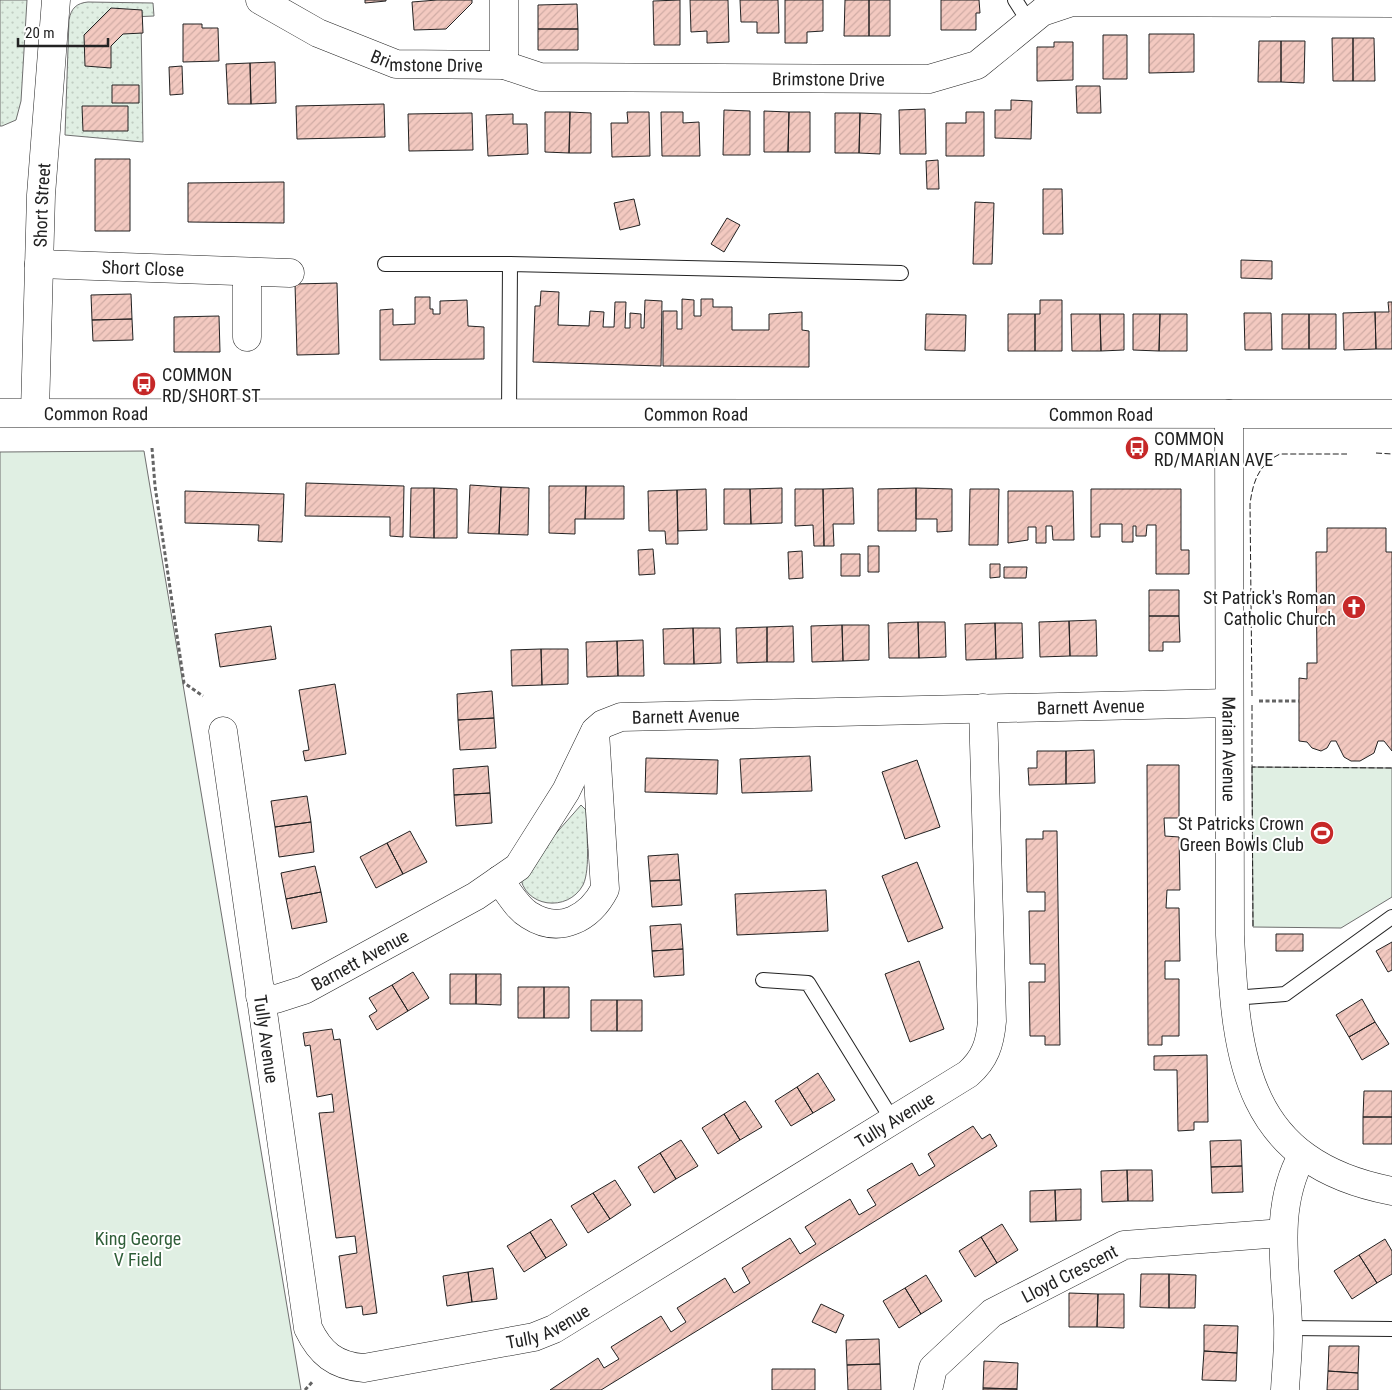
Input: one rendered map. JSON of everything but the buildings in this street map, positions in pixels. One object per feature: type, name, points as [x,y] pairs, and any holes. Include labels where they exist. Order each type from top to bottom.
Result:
[{"type":"street","name":"Short Street","points":[[35,411],[41,195],[56,0]]},
{"type":"street","name":"Brimstone Drive","points":[[260,0],[318,33],[396,64],[504,65],[540,77],[928,79],[977,66],[1022,11],[1042,12],[1072,2],[1392,3]]},
{"type":"street","points":[[504,0],[504,65]]},
{"type":"street","name":"Short Close","points":[[39,264],[290,272]]},
{"type":"street","points":[[247,272],[247,337]]},
{"type":"street","name":"Common Road","points":[[0,413],[35,411],[185,414],[1392,414]]},
{"type":"street","name":"Marian Avenue","points":[[1230,414],[1241,702],[1230,935],[1233,998],[1240,1049],[1257,1097],[1270,1121],[1302,1156],[1336,1174],[1392,1191]]},
{"type":"street","name":"Barnett Avenue","points":[[260,996],[276,999],[304,990],[476,896],[518,868],[566,791],[595,731],[603,724],[621,717],[1241,702]]},
{"type":"street","name":"Tully Avenue","points":[[223,731],[308,1328],[316,1345],[326,1356],[351,1367],[364,1368],[534,1337],[554,1329],[968,1074],[982,1060],[990,1041],[992,1021],[983,708]]},
{"type":"street","points":[[499,880],[528,915],[544,922],[560,923],[576,919],[590,911],[598,903],[605,889],[595,731]]},
{"type":"street","points":[[1285,1390],[1288,1328],[1282,1234],[1293,1173],[1302,1156]]},
{"type":"street","name":"Lloyd Crescent","points":[[928,1390],[933,1368],[992,1313],[1124,1245],[1282,1234]]},
{"type":"lane","points":[[385,264],[510,264],[901,273]]},
{"type":"lane","points":[[509,413],[510,264]]},
{"type":"lane","points":[[1233,998],[1286,994],[1392,917]]},
{"type":"lane","points":[[763,980],[808,984],[893,1121]]},
{"type":"lane","points":[[1288,1328],[1392,1329]]},
{"type":"path","points":[[152,448],[155,486],[184,683],[202,696]]},
{"type":"path","points":[[1241,702],[1299,701]]},
{"type":"green space","points":[[0,0],[27,0],[21,101],[16,120],[2,126],[0,126]]},
{"type":"green space","points":[[88,2],[153,3],[154,16],[130,17],[141,19],[143,142],[65,135],[69,20],[71,12],[75,7]]},
{"type":"green space","name":"King George V Field","points":[[144,451],[301,1390],[0,1390],[0,452]]},
{"type":"green space","name":"St Patricks Crown Green Bowls Club","points":[[1252,767],[1392,768],[1392,897],[1341,928],[1253,927]]},
{"type":"green space","points":[[581,805],[586,810],[588,849],[587,869],[583,885],[576,894],[567,900],[547,903],[537,900],[529,894],[523,885],[520,874]]},
{"type":"fence","points":[[1376,453],[1392,454]]},
{"type":"fence","points":[[1252,696],[1250,504],[1255,481],[1262,468],[1280,454],[1347,454]]},
{"type":"fence","points":[[1252,705],[1252,767],[1392,768]]},
{"type":"fence","points":[[1252,767],[1253,927]]},
{"type":"place","name":"COMMON RD/SHORT ST","points":[[144,384]]},
{"type":"place","name":"COMMON RD/MARIAN AVE","points":[[1137,448]]},
{"type":"place","name":"St Patrick's Roman Catholic Church","points":[[1354,607]]},
{"type":"place","name":"St Patricks Crown Green Bowls Club","points":[[1322,833]]}]
